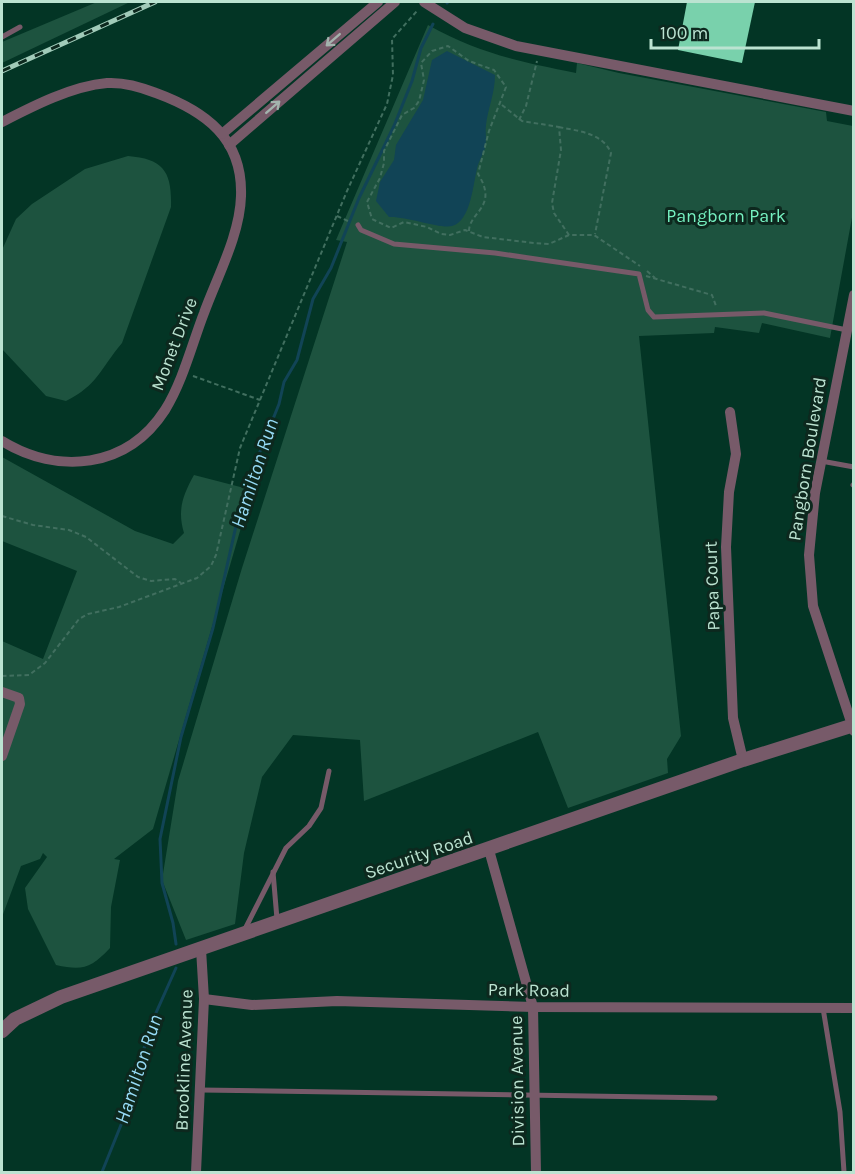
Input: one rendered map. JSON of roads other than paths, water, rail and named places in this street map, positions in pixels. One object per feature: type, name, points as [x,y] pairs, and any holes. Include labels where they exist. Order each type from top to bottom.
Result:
[{"type":"street","points":[[222,135],[378,2]]},
{"type":"street","points":[[229,145],[395,2]]},
{"type":"street","points":[[424,2],[465,28],[516,46],[854,111]]},
{"type":"street","name":"Monet Drive","points":[[2,122],[77,89],[110,83],[142,88],[199,111],[229,145],[239,176],[239,213],[182,372],[164,410],[152,426],[124,448],[104,457],[85,461],[47,460],[24,454],[2,441]]},
{"type":"street","name":"Pangborn Boulevard","points":[[853,727],[820,632],[810,579],[810,528],[854,296]]},
{"type":"street","name":"Papa Court","points":[[730,412],[736,454],[729,492],[726,547],[733,718],[743,760]]},
{"type":"street","points":[[2,692],[19,698],[20,704],[2,756]]},
{"type":"street","name":"Security Road","points":[[2,1030],[15,1019],[52,1001],[743,760],[853,727]]},
{"type":"street","name":"Division Avenue","points":[[489,850],[532,1007],[536,1173]]},
{"type":"street","name":"Brookline Avenue","points":[[196,1173],[204,999],[201,950]]},
{"type":"street","name":"Park Road","points":[[204,999],[252,1005],[337,1001],[532,1007],[854,1008]]},
{"type":"lane","points":[[2,37],[20,27]]},
{"type":"lane","points":[[358,225],[361,230],[394,244],[495,253],[639,274],[648,310],[654,317],[780,315],[847,330]]},
{"type":"lane","points":[[821,461],[854,467]]},
{"type":"lane","points":[[242,936],[286,848],[309,826],[321,808],[329,771]]},
{"type":"lane","points":[[273,870],[274,906],[278,923]]},
{"type":"lane","points":[[823,1008],[840,1112],[844,1173]]},
{"type":"lane","points":[[200,1090],[715,1098]]},
{"type":"water","points":[[447,51],[495,75],[486,125],[485,148],[467,210],[458,223],[452,226],[439,226],[389,217],[376,201],[380,182],[394,160],[396,145],[423,100],[432,60]]},
{"type":"waterway","name":"Hamilton Run","points":[[176,944],[162,883],[160,839],[181,737],[213,628],[236,526],[257,459],[279,404],[284,382],[297,360],[313,299],[331,268],[359,198],[394,126],[412,81],[421,48],[433,24]]},
{"type":"waterway","name":"Hamilton Run","points":[[102,1172],[125,1115],[151,1024],[176,968]]},
{"type":"railway","points":[[2,71],[155,2]]},
{"type":"park label","name":"Pangborn Park","points":[[726,216]]}]
